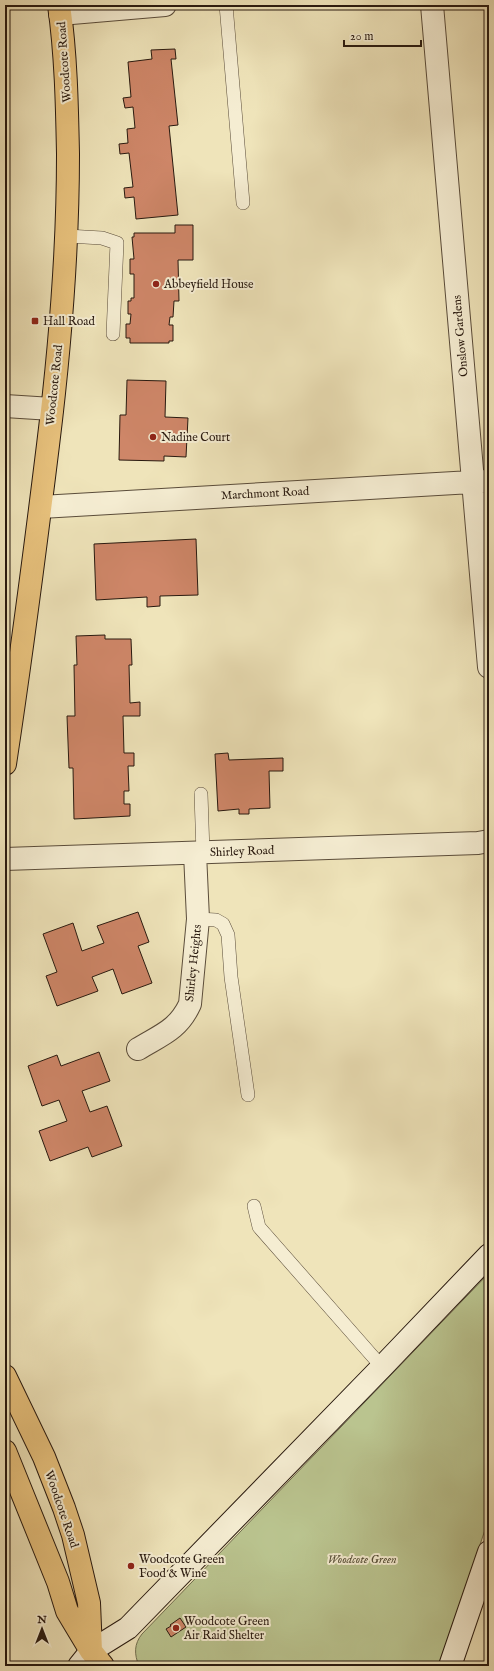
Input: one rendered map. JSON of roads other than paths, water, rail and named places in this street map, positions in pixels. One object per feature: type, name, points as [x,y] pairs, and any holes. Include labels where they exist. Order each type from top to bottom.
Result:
[{"type":"main road","name":"Woodcote Road","points":[[5,764],[32,583],[63,302],[67,236],[68,102],[64,44],[59,10]]},
{"type":"main road","name":"Woodcote Road","points":[[5,1376],[44,1457],[73,1535],[89,1603],[91,1661]]},
{"type":"main road","points":[[5,1451],[58,1582],[67,1611],[91,1661]]},
{"type":"street","points":[[59,10],[165,5]]},
{"type":"street","name":"Onslow Gardens","points":[[432,5],[480,482],[489,666]]},
{"type":"street","points":[[5,406],[52,409]]},
{"type":"street","name":"Marchmont Road","points":[[40,506],[480,482]]},
{"type":"street","name":"Shirley Road","points":[[5,859],[484,842]]},
{"type":"street","name":"Shirley Heights","points":[[138,1049],[176,1027],[185,1015],[190,1004],[198,919],[199,853]]},
{"type":"street","points":[[91,1661],[128,1628],[382,1368],[489,1255]]},
{"type":"street","points":[[450,1666],[489,1552]]},
{"type":"lane","points":[[226,5],[243,203]]},
{"type":"lane","points":[[67,236],[102,238],[116,243],[113,334]]},
{"type":"lane","points":[[199,853],[201,794]]},
{"type":"lane","points":[[198,919],[216,920],[223,924],[228,935],[232,977],[248,1095]]},
{"type":"lane","points":[[254,1206],[259,1227],[382,1368]]},
{"type":"place","name":"Abbeyfield House","points":[[156,284]]},
{"type":"place","name":"Hall Road","points":[[35,321]]},
{"type":"place","name":"Nadine Court","points":[[153,437]]},
{"type":"place","name":"Woodcote Green Food & Wine","points":[[131,1566]]},
{"type":"place","name":"Woodcote Green Air Raid Shelter","points":[[176,1628]]},
{"type":"park label","name":"Woodcote Green","points":[[362,1559]]}]
